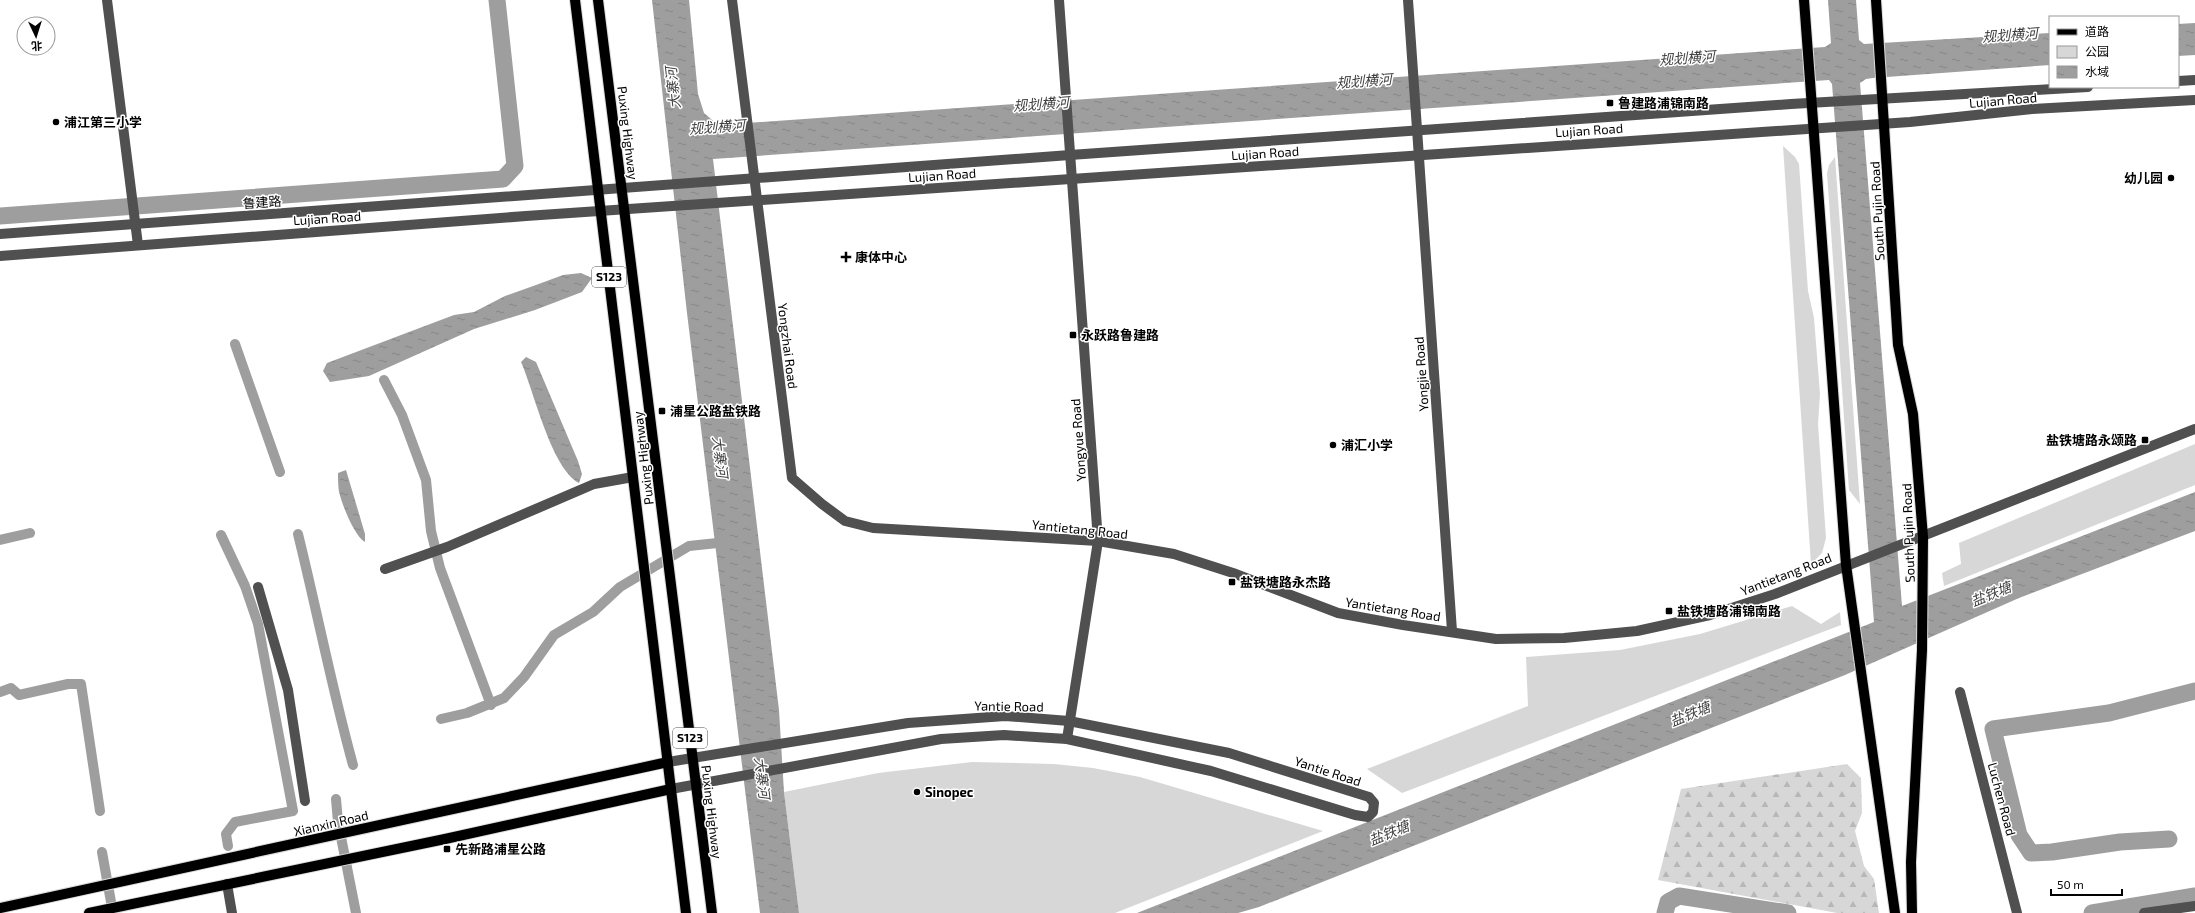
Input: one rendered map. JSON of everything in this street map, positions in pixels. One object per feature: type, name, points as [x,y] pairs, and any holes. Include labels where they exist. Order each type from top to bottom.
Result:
[{"type":"main road","name":"Puxing Highway","points":[[575,0],[686,913]]},
{"type":"main road","name":"Puxing Highway","points":[[598,0],[712,913]]},
{"type":"main road","points":[[1804,0],[1814,158],[1846,565],[1895,913]]},
{"type":"main road","name":"South Pujin Road","points":[[1876,0],[1898,345],[1913,414],[1923,537],[1924,596],[1911,862],[1912,913]]},
{"type":"main road","name":"Xianxin Road","points":[[0,908],[122,883],[668,762]]},
{"type":"main road","points":[[92,912],[671,789]]},
{"type":"street","points":[[107,0],[138,245]]},
{"type":"street","name":"Yongzhai Road","points":[[732,0],[745,116],[792,478],[822,504]]},
{"type":"street","name":"Yongyue Road","points":[[1059,0],[1071,179],[1085,337],[1098,542],[1067,739]]},
{"type":"street","name":"Yongjie Road","points":[[1408,0],[1452,632]]},
{"type":"street","points":[[2179,81],[2195,80]]},
{"type":"street","name":"Lujian Road","points":[[136,224],[753,177],[1792,104],[1883,100],[2072,88]]},
{"type":"street","name":"Lujian Road","points":[[0,256],[601,211],[1910,122],[2032,110],[2195,100]]},
{"type":"street","points":[[0,234],[136,224]]},
{"type":"street","points":[[1923,537],[2195,429]]},
{"type":"street","points":[[386,569],[447,547],[594,484],[633,477]]},
{"type":"street","name":"Yantietang Road","points":[[822,504],[845,520],[873,528],[1098,542],[1174,554],[1233,572],[1338,613],[1496,638],[1564,638],[1637,631],[1710,615],[1776,594],[1846,565],[1923,537]]},
{"type":"street","points":[[258,587],[288,690],[305,801]]},
{"type":"street","name":"Luchen Road","points":[[1960,692],[2018,913]]},
{"type":"street","name":"Yantie Road","points":[[668,762],[788,741],[939,719],[1005,716],[1069,721],[1229,752],[1369,798],[1374,803],[1374,812],[1368,817],[1355,815],[1211,771],[1067,739],[1004,735],[941,739],[671,789]]},
{"type":"street","points":[[227,884],[232,913]]},
{"type":"street","points":[[2144,913],[2195,906]]},
{"type":"green space","points":[[1783,146],[1795,157],[1799,164],[1808,291],[1814,318],[1820,394],[1818,424],[1826,538],[1822,553],[1811,564]]},
{"type":"green space","points":[[1835,157],[1860,504],[1849,490],[1827,173],[1829,165]]},
{"type":"green space","points":[[2195,444],[2195,485],[1944,586],[1942,573],[1961,564],[1959,543]]},
{"type":"green space","points":[[1792,606],[1821,624],[1840,612],[1841,625],[1402,793],[1367,769],[1528,706],[1526,657],[1620,650],[1700,634]]},
{"type":"green space","points":[[972,762],[1054,764],[1093,768],[1140,777],[1323,831],[1115,913],[799,913],[784,792],[878,773]]},
{"type":"green space","points":[[1847,764],[1861,778],[1862,813],[1855,831],[1864,866],[1874,879],[1879,913],[1837,913],[1658,880],[1681,789]]},
{"type":"water","points":[[652,0],[689,0],[698,94],[704,113],[718,125],[1825,47],[1831,43],[1828,0],[1856,0],[1859,40],[1864,44],[2049,33],[2049,65],[1873,78],[1866,79],[1860,83],[1902,606],[2195,492],[2195,531],[2019,598],[1845,675],[1259,907],[1238,913],[1137,913],[1874,622],[1832,84],[1829,80],[713,159],[779,710],[784,792],[799,913],[760,913],[687,313]]},
{"type":"water","points":[[2195,23],[2195,55],[2179,56],[2179,24]]},
{"type":"water","points":[[581,273],[592,278],[582,292],[535,310],[474,329],[369,376],[330,382],[323,371],[327,363],[454,315],[474,312],[505,296],[563,275]]},
{"type":"water","points":[[526,357],[536,362],[578,461],[582,474],[579,483],[569,475],[560,462],[544,428],[521,362]]},
{"type":"water","points":[[346,470],[365,534],[365,542],[361,539],[353,527],[339,492],[338,473]]},
{"type":"waterway","points":[[0,216],[503,179],[515,166],[497,0]]},
{"type":"waterway","points":[[235,344],[280,472]]},
{"type":"waterway","points":[[384,380],[402,415],[426,480],[431,531],[440,568],[491,705]]},
{"type":"waterway","points":[[0,540],[30,533]]},
{"type":"waterway","points":[[298,534],[338,708],[353,765]]},
{"type":"waterway","points":[[221,535],[245,586],[258,624],[293,811],[235,822],[226,834],[228,846]]},
{"type":"waterway","points":[[441,719],[467,713],[504,698],[524,677],[554,635],[593,612],[620,587],[689,546],[727,542]]},
{"type":"waterway","points":[[0,692],[11,688],[19,695],[68,684],[81,684],[100,811]]},
{"type":"waterway","points":[[2169,839],[2120,842],[2052,852],[2031,853],[2019,835],[1993,729],[2109,713],[2195,691]]},
{"type":"waterway","points":[[336,799],[338,822],[356,913]]},
{"type":"waterway","points":[[102,852],[113,913]]},
{"type":"waterway","points":[[1665,913],[1668,902],[1679,896],[1788,913]]},
{"type":"waterway","points":[[2092,913],[2195,896]]},
{"type":"place","name":"鲁建路浦锦南路","points":[[1610,103]]},
{"type":"place","name":"浦江第三小学","points":[[56,122]]},
{"type":"place","name":"幼儿园","points":[[2171,178]]},
{"type":"place","name":"康体中心","points":[[846,257]]},
{"type":"place","name":"永跃路鲁建路","points":[[1073,335]]},
{"type":"place","name":"浦星公路盐铁路","points":[[662,411]]},
{"type":"place","name":"盐铁塘路永颂路","points":[[2145,440]]},
{"type":"place","name":"浦汇小学","points":[[1333,445]]},
{"type":"place","name":"盐铁塘路永杰路","points":[[1232,582]]},
{"type":"place","name":"盐铁塘路浦锦南路","points":[[1669,611]]},
{"type":"place","name":"Sinopec","points":[[917,792]]},
{"type":"place","name":"先新路浦星公路","points":[[447,849]]},
{"type":"water label","name":"规划横河","points":[[2010,35]]},
{"type":"water label","name":"规划横河","points":[[1687,58]]},
{"type":"water label","name":"规划横河","points":[[1364,81]]},
{"type":"water label","name":"大寨河","points":[[673,88]]},
{"type":"water label","name":"规划横河","points":[[1041,104]]},
{"type":"water label","name":"规划横河","points":[[717,127]]},
{"type":"water label","name":"大寨河","points":[[720,457]]},
{"type":"water label","name":"盐铁塘","points":[[1991,594]]},
{"type":"water label","name":"盐铁塘","points":[[1690,714]]},
{"type":"water label","name":"大寨河","points":[[762,778]]},
{"type":"water label","name":"盐铁塘","points":[[1389,833]]}]
